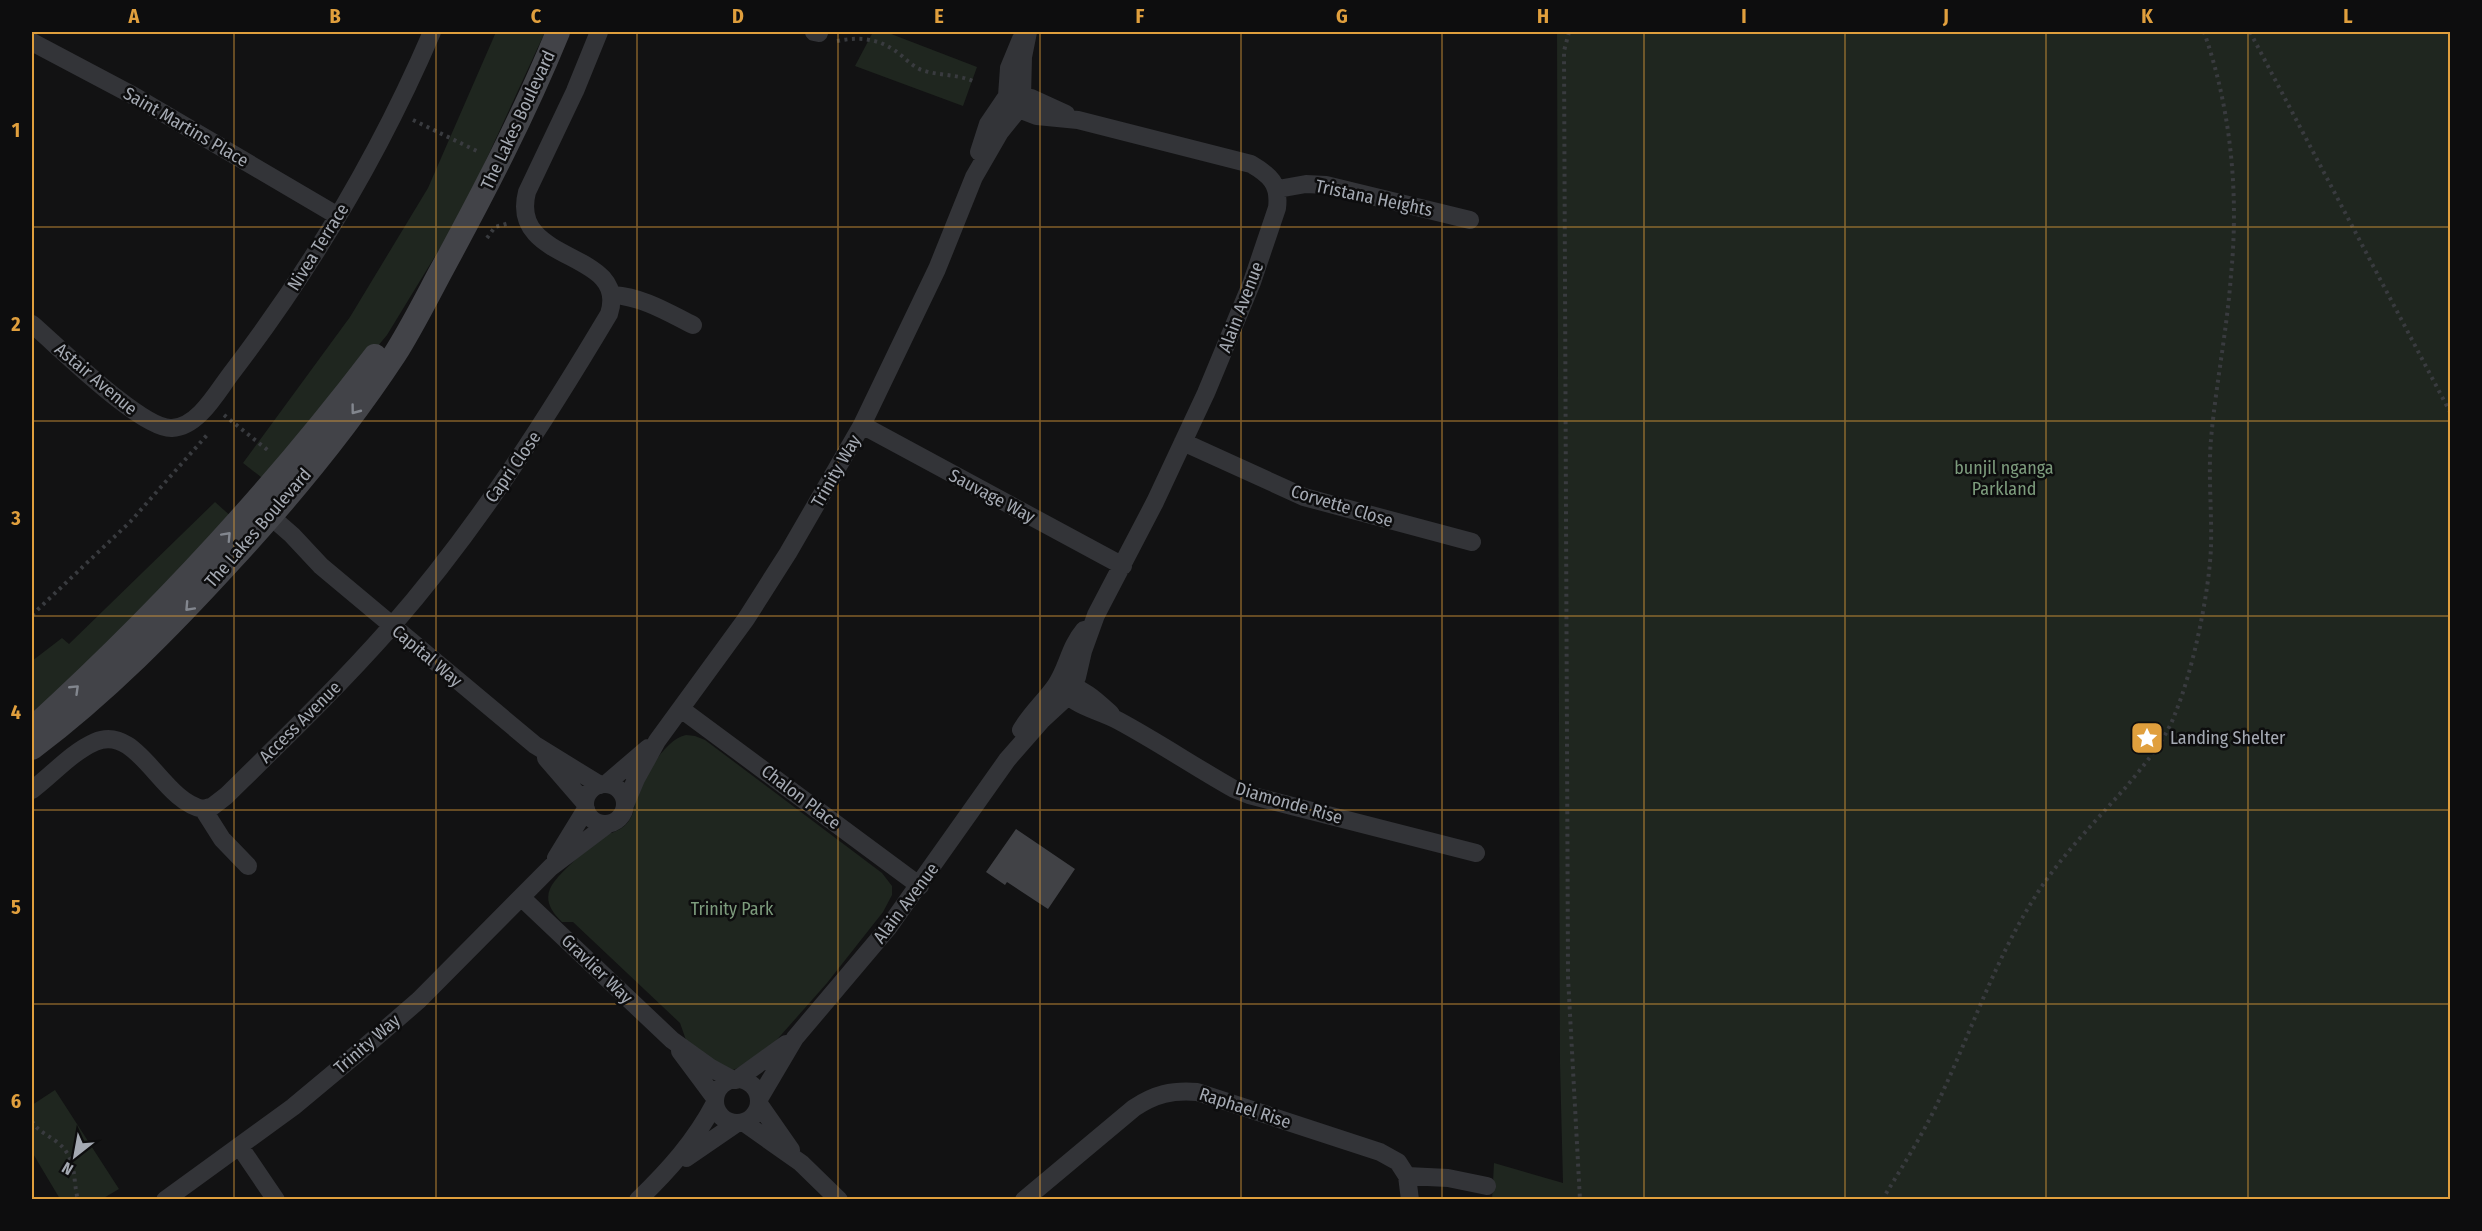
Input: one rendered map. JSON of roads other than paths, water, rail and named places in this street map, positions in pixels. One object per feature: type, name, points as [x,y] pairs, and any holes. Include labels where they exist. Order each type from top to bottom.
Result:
[{"type":"street","name":"Nivea Terrace","points":[[165,428],[186,424],[204,408],[281,304],[338,216],[383,136],[432,32]]},
{"type":"street","name":"The Lakes Boulevard","points":[[32,729],[258,516],[329,445],[394,356],[487,188],[518,126],[558,32]]},
{"type":"street","points":[[599,32],[571,101],[527,192],[524,206],[525,217],[538,237],[591,267],[609,285],[613,295],[628,296],[647,302],[693,325]]},
{"type":"street","name":"Trinity Way","points":[[625,805],[657,741],[746,619],[782,563],[862,425],[937,269],[974,177],[988,124],[1016,100],[1009,68],[1014,52],[1026,32]]},
{"type":"street","name":"Saint Martins Place","points":[[32,42],[105,80],[338,216]]},
{"type":"street","points":[[1016,100],[1041,102],[1078,120],[1251,164],[1273,178],[1278,189]]},
{"type":"street","name":"Tristana Heights","points":[[1278,189],[1306,184],[1326,184],[1470,220]]},
{"type":"street","name":"Alain Avenue","points":[[759,1101],[795,1038],[888,928],[920,886],[1007,760],[1066,689],[1096,615],[1123,566],[1206,393],[1274,222],[1279,198],[1278,189]]},
{"type":"street","name":"The Lakes Boulevard","points":[[32,748],[133,663],[183,613],[258,516],[288,466],[441,271]]},
{"type":"street","name":"Capri Close","points":[[392,627],[482,512],[545,422],[609,314],[613,295]]},
{"type":"street","name":"Astair Avenue","points":[[32,324],[129,408],[155,425],[165,428]]},
{"type":"street","name":"Sauvage Way","points":[[862,425],[1123,566]]},
{"type":"street","name":"Corvette Close","points":[[1183,442],[1304,497],[1472,542]]},
{"type":"street","name":"Capital Way","points":[[258,516],[535,745],[603,784]]},
{"type":"street","name":"Access Avenue","points":[[203,809],[213,806],[226,796],[392,627]]},
{"type":"street","name":"Diamonde Rise","points":[[1066,689],[1093,698],[1117,720],[1224,784],[1250,795],[1476,853]]},
{"type":"street","name":"Chalon Place","points":[[681,709],[920,886]]},
{"type":"street","points":[[32,790],[84,748],[102,740],[114,738],[123,741],[134,749],[186,804],[203,809],[222,839],[248,866]]},
{"type":"street","name":"Trinity Way","points":[[603,784],[657,741]]},
{"type":"street","name":"Capital Way","points":[[535,745],[585,806]]},
{"type":"street","points":[[603,784],[613,786],[622,794],[625,805],[620,818],[608,824],[592,819],[585,806],[589,792],[603,784]]},
{"type":"street","name":"Trinity Way","points":[[551,867],[585,806]]},
{"type":"street","name":"Trinity Way","points":[[165,1200],[293,1107],[393,1022],[522,898],[551,867],[608,824]]},
{"type":"street","name":"Gravlier Way","points":[[522,898],[672,1040],[711,1068],[735,1080]]},
{"type":"street","name":"Alain Avenue","points":[[735,1080],[795,1038]]},
{"type":"street","name":"Gravlier Way","points":[[672,1040],[716,1101]]},
{"type":"street","points":[[638,1200],[672,1168],[700,1132],[721,1086],[735,1080],[749,1083],[757,1093],[759,1101],[801,1163]]},
{"type":"street","name":"Raphael Rise","points":[[1024,1200],[1134,1108],[1156,1095],[1180,1090],[1197,1092],[1380,1152],[1398,1162],[1407,1176]]},
{"type":"street","points":[[716,1101],[720,1115],[740,1123],[801,1163],[839,1200]]},
{"type":"street","points":[[672,1168],[753,1116],[759,1101]]},
{"type":"street","points":[[240,1147],[276,1200]]},
{"type":"street","points":[[1410,1200],[1407,1176],[1448,1178],[1487,1186]]},
{"type":"place","name":"Landing Shelter","points":[[2147,738]]},
{"type":"park label","name":"bunjil nganga Parkland","points":[[2004,478]]},
{"type":"park label","name":"Trinity Park","points":[[732,909]]}]
